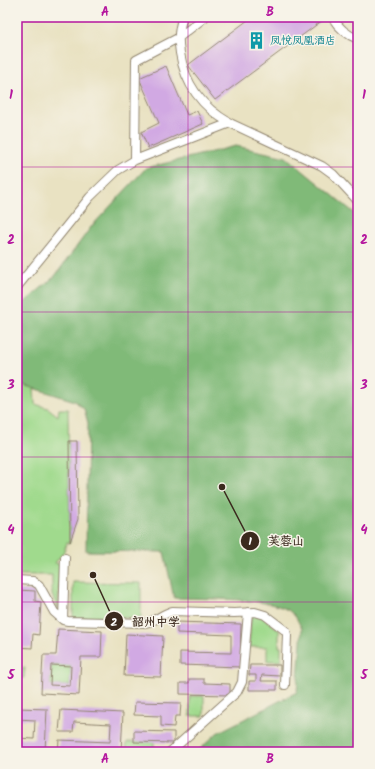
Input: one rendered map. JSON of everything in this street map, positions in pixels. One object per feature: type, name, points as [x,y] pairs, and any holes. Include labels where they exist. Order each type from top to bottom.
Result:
[{"type":"street","points":[[183,17],[180,24],[178,38],[181,62],[186,78],[206,106],[230,123],[322,166],[333,174],[358,201]]},
{"type":"street","points":[[135,160],[136,60],[178,38],[206,17]]},
{"type":"street","points":[[332,17],[342,29],[352,37],[358,39]]},
{"type":"street","points":[[17,287],[90,197],[118,170],[135,160],[230,123]]},
{"type":"street","points":[[63,620],[66,558]]},
{"type":"street","points":[[17,580],[33,581],[39,585],[54,612],[63,620],[76,622],[145,623],[167,612],[173,611],[255,612],[265,615],[286,631],[285,685]]},
{"type":"street","points":[[170,752],[240,688],[242,682],[248,612]]},
{"type":"green space","points":[[236,146],[286,157],[358,216],[358,752],[197,752],[217,733],[297,692],[302,629],[292,613],[283,608],[270,604],[254,601],[174,598],[164,552],[86,551],[88,423],[84,409],[75,401],[24,385],[17,381],[17,309],[55,276],[91,227],[146,168]]},
{"type":"green space","points":[[17,381],[34,388],[35,404],[48,408],[58,416],[59,409],[68,409],[70,543],[67,543],[63,553],[55,563],[59,564],[60,566],[58,609],[52,595],[52,575],[17,575]]},
{"type":"green space","points":[[73,582],[141,583],[141,618],[73,618]]},
{"type":"green space","points":[[254,614],[261,616],[279,630],[281,661],[267,661],[267,647],[249,647],[251,619]]},
{"type":"green space","points":[[51,665],[71,666],[70,686],[50,685]]},
{"type":"green space","points":[[17,667],[25,668],[24,678],[17,678]]},
{"type":"green space","points":[[190,696],[204,696],[204,716],[190,716]]},
{"type":"green space","points":[[127,742],[154,742],[154,752],[126,752]]},
{"type":"building","name":"凤悦凤凰酒店","points":[[252,17],[327,17],[215,100],[188,65]]},
{"type":"building","points":[[166,66],[187,115],[197,111],[203,124],[148,148],[141,132],[159,123],[139,78]]},
{"type":"building","points":[[69,441],[77,441],[78,519],[70,542]]},
{"type":"building","points":[[17,590],[35,591],[35,601],[41,602],[39,635],[33,634],[32,648],[17,647]]},
{"type":"building","points":[[177,622],[241,624],[240,667],[180,665],[180,652],[231,653],[231,635],[177,633]]},
{"type":"building","points":[[58,629],[102,631],[101,657],[81,657],[79,695],[41,693],[43,655],[56,655]],"holes":[[[51,665],[71,666],[70,686],[50,685]]]},
{"type":"building","points":[[126,634],[163,636],[161,677],[124,676]]},
{"type":"building","points":[[250,665],[280,665],[280,676],[262,675],[261,681],[277,681],[277,690],[249,690],[249,681],[256,681],[256,675],[249,675]]},
{"type":"building","points":[[189,679],[204,679],[204,683],[230,684],[230,695],[180,694],[180,683],[189,683]]},
{"type":"building","points":[[135,702],[181,703],[180,716],[175,716],[174,727],[161,726],[161,716],[134,715]]},
{"type":"building","points":[[17,708],[47,709],[45,752],[17,751],[17,738],[34,739],[35,720],[17,719]]},
{"type":"building","points":[[61,710],[123,713],[121,752],[58,752],[59,740],[110,742],[111,724],[74,722],[73,732],[59,732]]},
{"type":"building","points":[[134,731],[174,732],[174,743],[134,742]]},
{"type":"place","name":"凤悦凤凰酒店","points":[[257,41]]},
{"type":"place","name":"芙蓉山","points":[[222,487]]},
{"type":"place","name":"韶州中学","points":[[93,575]]}]
